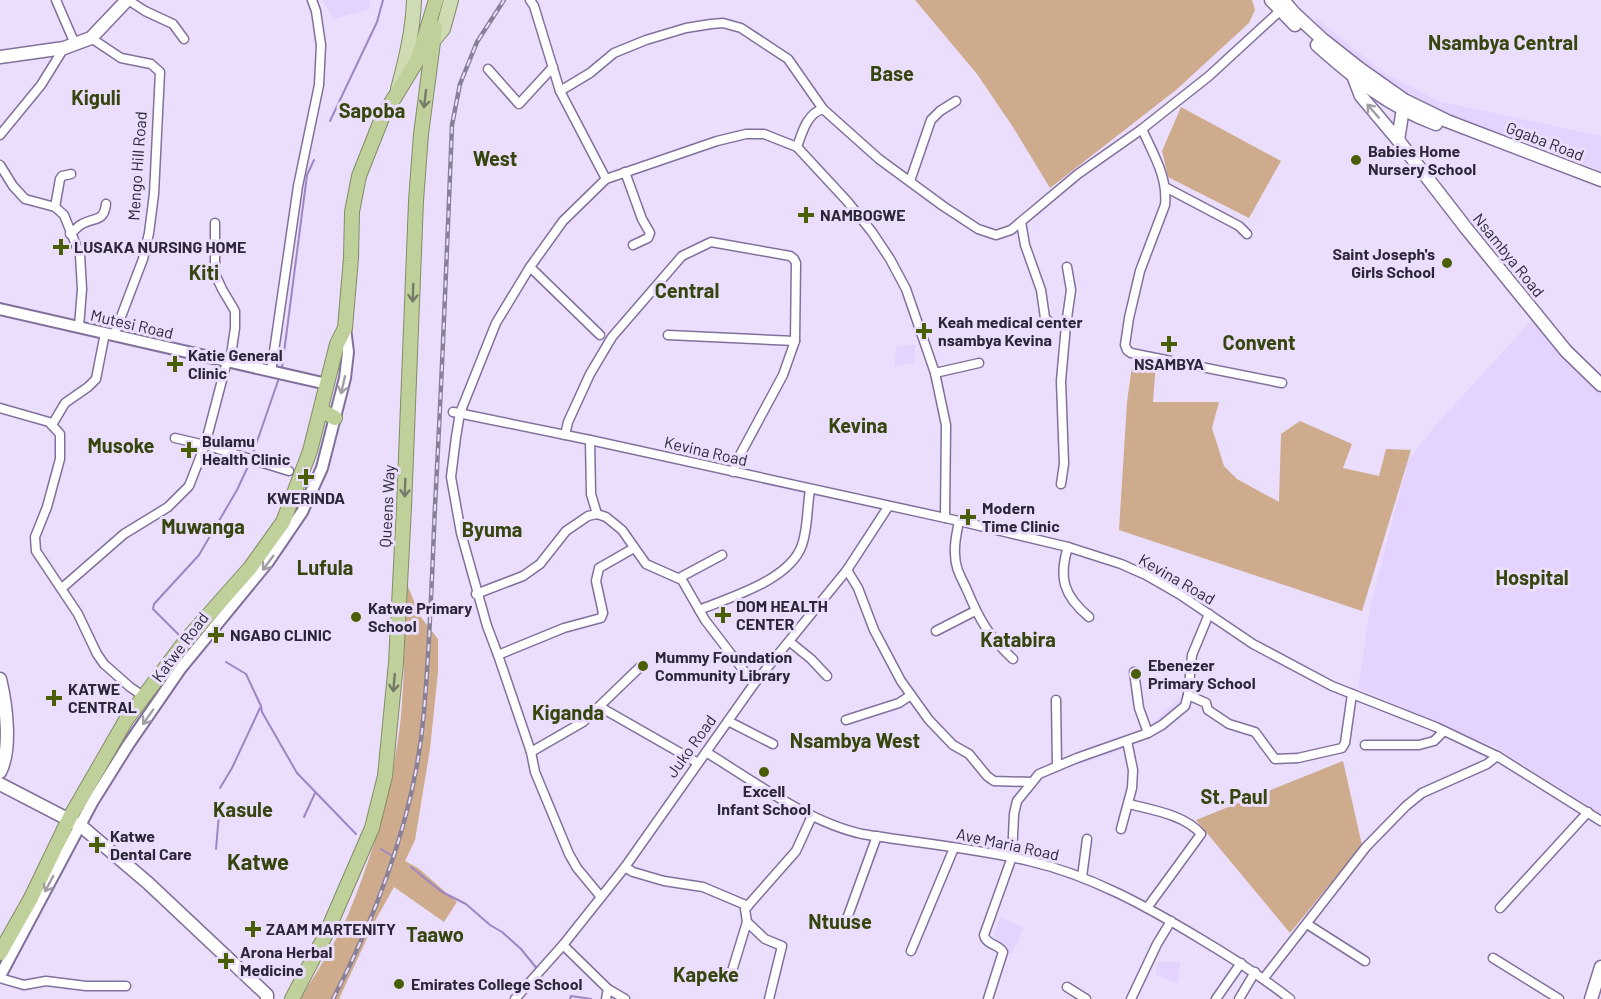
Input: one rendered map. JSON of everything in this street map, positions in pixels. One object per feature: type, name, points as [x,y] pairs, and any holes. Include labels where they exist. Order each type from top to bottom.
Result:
[{"type":"highway","name":"Katwe Road","points":[[0,953],[61,850],[99,779],[126,720],[143,696],[200,634],[283,522],[308,460],[327,384],[342,344],[351,258],[352,212],[359,176],[382,118],[418,59],[438,0]]},
{"type":"highway","points":[[433,41],[438,0]]},
{"type":"highway","name":"Queens Way","points":[[292,999],[326,934],[372,828],[385,776],[396,663],[416,201],[421,134],[433,41]]},
{"type":"highway","points":[[321,411],[335,418]]},
{"type":"main road","points":[[0,57],[70,46],[91,38],[127,0]]},
{"type":"main road","points":[[395,97],[408,50],[413,24],[414,0]]},
{"type":"main road","points":[[431,0],[431,17]]},
{"type":"main road","name":"Queens Way","points":[[433,41],[443,29],[451,0]]},
{"type":"main road","points":[[1270,0],[1283,5],[1403,104]]},
{"type":"main road","points":[[1283,5],[1354,78],[1403,104]]},
{"type":"main road","name":"Nsambya Road","points":[[1354,78],[1361,96],[1466,228],[1566,351],[1601,385]]},
{"type":"main road","points":[[1398,140],[1403,104]]},
{"type":"main road","name":"Ggaba Road","points":[[1403,104],[1601,180]]},
{"type":"main road","points":[[0,679],[6,720],[5,752],[0,772]]},
{"type":"main road","points":[[0,784],[75,822],[156,891],[267,997]]},
{"type":"main road","points":[[1591,999],[1601,967]]},
{"type":"street","points":[[0,135],[70,46],[57,0]]},
{"type":"street","points":[[127,0],[173,24],[184,39]]},
{"type":"street","points":[[271,372],[298,186],[319,85],[321,45],[312,0]]},
{"type":"street","points":[[530,0],[534,6],[560,91],[606,179]]},
{"type":"street","points":[[560,91],[624,48],[686,28],[723,23],[741,28],[780,52],[797,70],[824,109],[879,159],[943,206],[987,233],[996,235],[1004,233],[1021,222],[1110,150],[1142,129],[1209,76],[1283,5]]},
{"type":"street","name":"Mengo Hill Road","points":[[52,424],[65,403],[84,391],[96,379],[110,334],[143,259],[154,194],[160,74],[155,66],[120,58],[91,38]]},
{"type":"street","points":[[488,69],[519,104],[553,67]]},
{"type":"street","points":[[910,181],[931,120],[956,101]]},
{"type":"street","points":[[797,147],[813,114],[824,109]]},
{"type":"street","points":[[1142,129],[1164,179],[1165,205],[1140,271],[1129,318],[1125,345],[1127,350],[1131,353],[1282,383]]},
{"type":"street","points":[[601,897],[577,868],[569,854],[535,772],[531,752],[476,594],[461,533],[452,477],[456,412],[496,322],[530,267],[563,221],[606,179],[717,141],[746,134],[764,134],[797,147],[872,232],[906,289],[935,374],[945,425],[945,519]]},
{"type":"street","points":[[0,165],[13,186],[25,199],[55,207],[64,215],[80,255],[82,269],[78,327]]},
{"type":"street","points":[[625,172],[650,236],[643,242],[633,245]]},
{"type":"street","points":[[55,207],[60,179],[62,176],[71,174]]},
{"type":"street","points":[[1165,187],[1239,226],[1247,234]]},
{"type":"street","points":[[70,234],[81,224],[102,216],[105,213],[106,204]]},
{"type":"street","points":[[1021,222],[1025,245],[1041,290],[1045,318],[1052,324],[1066,325]]},
{"type":"street","points":[[62,588],[124,534],[168,507],[189,486],[205,444],[236,328],[236,311],[215,274],[215,223]]},
{"type":"street","points":[[565,435],[571,415],[590,374],[612,337],[682,256],[711,242],[790,256],[794,259],[795,341],[783,375],[733,472]]},
{"type":"street","points":[[530,267],[600,335]]},
{"type":"street","points":[[1061,484],[1064,464],[1061,381],[1071,290],[1067,267]]},
{"type":"street","name":"Mutesi Road","points":[[0,309],[327,384]]},
{"type":"street","points":[[668,335],[795,341]]},
{"type":"street","name":"Katwe Road","points":[[99,779],[181,668],[200,634],[249,587],[297,521],[316,482],[335,418],[345,376],[342,344]]},
{"type":"street","points":[[935,374],[979,363]]},
{"type":"street","points":[[0,408],[52,424],[61,438],[60,459],[34,545],[78,614],[104,664],[143,696]]},
{"type":"street","name":"Kevina Road","points":[[456,412],[959,521],[1068,547],[1121,564],[1146,575],[1253,644],[1352,694],[1444,731],[1497,756],[1601,821]]},
{"type":"street","points":[[176,438],[205,444],[289,471]]},
{"type":"street","points":[[590,440],[591,494],[597,514]]},
{"type":"street","points":[[699,610],[746,591],[790,564],[803,543],[810,490]]},
{"type":"street","name":"Juko Road","points":[[515,999],[563,945],[625,867],[754,684],[847,570],[888,507]]},
{"type":"street","points":[[476,594],[523,576],[540,564],[566,531],[588,516],[597,514],[614,521],[646,564],[679,578],[699,610],[754,684]]},
{"type":"street","points":[[959,521],[955,553],[957,570],[975,611],[993,639],[1013,659]]},
{"type":"street","points":[[1068,547],[1062,565],[1065,586],[1078,607],[1089,616]]},
{"type":"street","points":[[498,655],[564,628],[601,618],[603,613],[596,581],[599,568],[634,548]]},
{"type":"street","points":[[679,578],[722,555]]},
{"type":"street","points":[[847,570],[858,588],[874,630],[901,681],[943,736],[969,754],[994,781],[1001,783],[1023,780],[1032,782]]},
{"type":"street","points":[[936,632],[975,611]]},
{"type":"street","points":[[988,999],[1003,952],[1002,949],[986,940],[984,935],[1012,857],[1016,805],[1039,774],[1102,748],[1148,734],[1185,706],[1192,655],[1209,614]]},
{"type":"street","points":[[790,642],[827,676]]},
{"type":"street","points":[[531,752],[572,729],[600,707],[640,667]]},
{"type":"street","points":[[1134,672],[1139,708],[1148,734]]},
{"type":"street","points":[[1188,695],[1206,703],[1208,710],[1221,720],[1255,732],[1275,759],[1298,758],[1342,748],[1345,743],[1352,694]]},
{"type":"street","points":[[846,720],[900,703],[910,695]]},
{"type":"street","points":[[1056,700],[1057,766]]},
{"type":"street","points":[[600,707],[698,763]]},
{"type":"street","points":[[728,721],[773,744]]},
{"type":"street","points":[[1365,745],[1419,745],[1434,741],[1444,731]]},
{"type":"street","points":[[1121,829],[1129,804],[1134,770],[1127,741]]},
{"type":"street","name":"Ave Maria Road","points":[[706,752],[812,816],[843,829],[1012,857],[1082,877],[1171,921],[1255,972],[1290,999]]},
{"type":"street","points":[[1264,978],[1379,832],[1406,806],[1422,794],[1487,764],[1497,756]]},
{"type":"street","points":[[1129,804],[1175,817],[1201,834],[1147,908]]},
{"type":"street","points":[[1500,908],[1588,813]]},
{"type":"street","points":[[732,971],[747,922],[745,911],[796,851],[812,816]]},
{"type":"street","points":[[845,924],[877,836]]},
{"type":"street","points":[[1082,877],[1087,839]]},
{"type":"street","points":[[911,951],[954,848]]},
{"type":"street","name":"Katwe Road","points":[[0,977],[61,850]]},
{"type":"street","points":[[625,867],[633,872],[664,881],[704,887],[748,906]]},
{"type":"street","points":[[1131,999],[1156,944],[1171,921]]},
{"type":"street","points":[[747,922],[765,939],[782,946],[769,999]]},
{"type":"street","points":[[1307,924],[1365,961]]},
{"type":"street","points":[[563,945],[608,989],[625,999]]},
{"type":"street","points":[[1493,958],[1559,999]]},
{"type":"street","points":[[1216,999],[1241,963]]},
{"type":"street","points":[[1239,999],[1255,972]]},
{"type":"street","points":[[0,977],[30,986],[46,981],[96,987],[126,986]]},
{"type":"street","points":[[1067,987],[1086,999]]},
{"type":"street","points":[[606,999],[608,989]]},
{"type":"shaded area","points":[[322,0],[370,0],[369,9],[334,19]]},
{"type":"shaded area","points":[[915,0],[1252,0],[1255,10],[1249,23],[1176,90],[1050,188],[977,74]]},
{"type":"shaded area","points":[[1315,17],[1384,73],[1438,101],[1601,136],[1601,171],[1431,108],[1377,79],[1317,30]]},
{"type":"shaded area","points":[[1181,107],[1281,161],[1249,218],[1168,177],[1162,151]]},
{"type":"shaded area","points":[[1532,320],[1585,378],[1601,391],[1601,814],[1497,748],[1358,688],[1371,603],[1408,461],[1434,427]]},
{"type":"shaded area","points":[[915,345],[915,363],[895,366],[896,346]]},
{"type":"shaded area","points":[[1133,359],[1156,363],[1153,402],[1219,402],[1212,428],[1224,466],[1237,479],[1279,502],[1281,434],[1300,421],[1352,444],[1343,468],[1379,476],[1386,449],[1411,450],[1362,611],[1119,530],[1127,402]]},
{"type":"shaded area","points":[[405,579],[420,616],[438,639],[438,672],[430,749],[415,840],[405,861],[418,868],[457,902],[444,922],[394,887],[375,921],[339,999],[300,999],[332,947],[348,915],[382,817],[401,716]]},
{"type":"shaded area","points":[[1184,694],[1189,706],[1166,730],[1111,754],[1077,765],[1068,758],[1090,747],[1147,728]]},
{"type":"shaded area","points":[[1343,761],[1362,845],[1290,933],[1196,820]]},
{"type":"shaded area","points":[[1000,917],[1024,928],[1011,955],[994,936]]},
{"type":"shaded area","points":[[1158,962],[1180,962],[1178,983],[1155,975]]},
{"type":"waterway","points":[[330,121],[377,22],[383,0]]},
{"type":"waterway","points":[[282,368],[307,175],[314,160]]},
{"type":"waterway","points":[[252,456],[279,378]]},
{"type":"waterway","points":[[179,635],[153,609],[154,604],[199,555],[237,490],[250,462]]},
{"type":"waterway","points":[[226,662],[246,674],[262,712],[297,773],[356,834]]},
{"type":"waterway","points":[[220,788],[260,708]]},
{"type":"waterway","points":[[304,817],[315,793]]},
{"type":"waterway","points":[[216,849],[220,802]]},
{"type":"waterway","points":[[381,849],[394,857]]},
{"type":"waterway","points":[[411,867],[442,892],[466,904],[490,925],[502,932],[521,949],[538,970]]},
{"type":"waterway","points":[[570,999],[571,996],[591,999]]},
{"type":"railway","points":[[333,999],[366,931],[393,859],[404,823],[420,748],[429,634],[452,125],[460,84],[477,42],[504,0]]},
{"type":"place","name":"Babies Home Nursery School","points":[[1356,160]]},
{"type":"place","name":"NAMBOGWE","points":[[806,215]]},
{"type":"place","name":"LUSAKA NURSING HOME","points":[[61,247]]},
{"type":"place","name":"Saint Joseph's Girls School","points":[[1447,263]]},
{"type":"place","name":"Keah medical center nsambya Kevina","points":[[924,331]]},
{"type":"place","name":"NSAMBYA","points":[[1169,344]]},
{"type":"place","name":"Katie General Clinic","points":[[175,364]]},
{"type":"place","name":"Bulamu Health Clinic","points":[[189,450]]},
{"type":"place","name":"KWERINDA","points":[[306,477]]},
{"type":"place","name":"Modern Time Clinic","points":[[968,517]]},
{"type":"place","name":"DOM HEALTH CENTER","points":[[723,615]]},
{"type":"place","name":"Katwe Primary School","points":[[356,617]]},
{"type":"place","name":"NGABO CLINIC","points":[[216,635]]},
{"type":"place","name":"Mummy Foundation Community Library","points":[[643,666]]},
{"type":"place","name":"Ebenezer Primary School","points":[[1136,674]]},
{"type":"place","name":"KATWE CENTRAL","points":[[54,698]]},
{"type":"place","name":"Excell Infant School","points":[[764,772]]},
{"type":"place","name":"Katwe Dental Care","points":[[97,845]]},
{"type":"place","name":"ZAAM MARTENITY","points":[[253,929]]},
{"type":"place","name":"Arona Herbal Medicine","points":[[226,961]]},
{"type":"place","name":"Emirates College School","points":[[399,984]]},
{"type":"district","name":"Nsambya Central","points":[[1503,43]]},
{"type":"district","name":"Base","points":[[892,74]]},
{"type":"district","name":"Kiguli","points":[[96,98]]},
{"type":"district","name":"Sapoba","points":[[372,111]]},
{"type":"district","name":"West","points":[[495,159]]},
{"type":"district","name":"Kiti","points":[[204,273]]},
{"type":"district","name":"Central","points":[[687,291]]},
{"type":"district","name":"Convent","points":[[1259,343]]},
{"type":"district","name":"Kevina","points":[[858,426]]},
{"type":"district","name":"Musoke","points":[[121,446]]},
{"type":"district","name":"Muwanga","points":[[203,527]]},
{"type":"district","name":"Byuma","points":[[492,530]]},
{"type":"district","name":"Lufula","points":[[325,568]]},
{"type":"district","name":"Hospital","points":[[1532,578]]},
{"type":"district","name":"Katabira","points":[[1018,640]]},
{"type":"district","name":"Kiganda","points":[[568,713]]},
{"type":"district","name":"Nsambya West","points":[[855,741]]},
{"type":"district","name":"St. Paul","points":[[1234,797]]},
{"type":"district","name":"Kasule","points":[[243,810]]},
{"type":"district","name":"Katwe","points":[[258,862]]},
{"type":"district","name":"Ntuuse","points":[[840,922]]},
{"type":"district","name":"Taawo","points":[[435,935]]},
{"type":"district","name":"Kapeke","points":[[706,975]]}]
